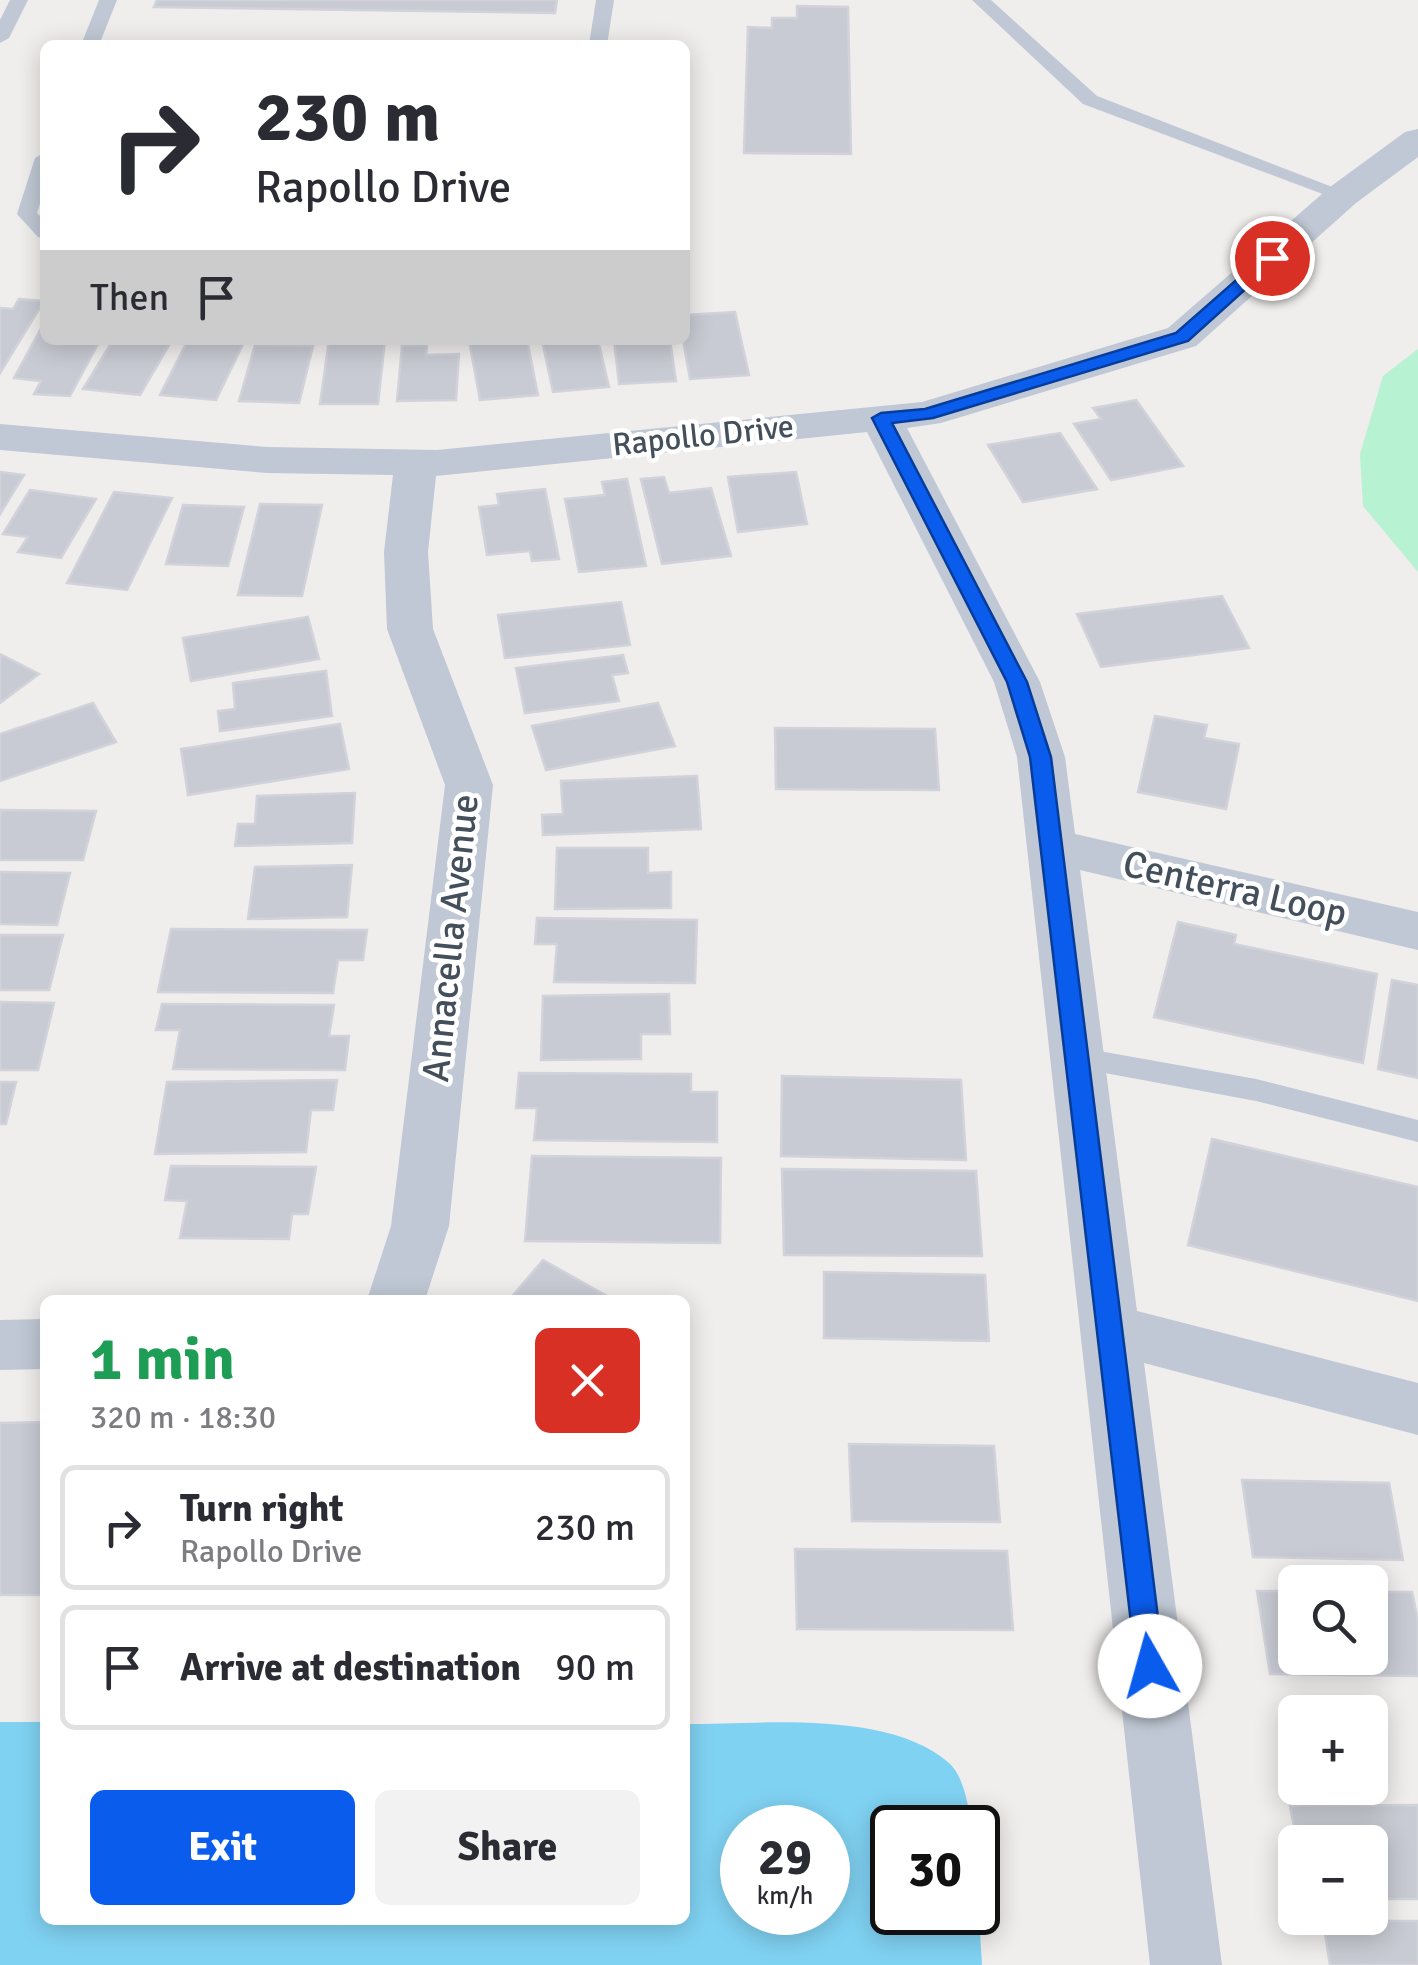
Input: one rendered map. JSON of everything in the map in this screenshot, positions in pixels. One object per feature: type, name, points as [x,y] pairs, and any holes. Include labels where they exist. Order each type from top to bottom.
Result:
[{"type":"street","name":"Rapollo Drive","points":[[0,437],[266,460],[416,462],[926,414],[1182,337],[1343,195],[1418,140]]},
{"type":"street","points":[[881,418],[1017,682],[1041,757],[1186,1965]]},
{"type":"street","name":"Annacella Avenue","points":[[398,1295],[420,1226],[468,784],[444,709],[410,629],[406,552],[416,462]]},
{"type":"street","name":"Centerra Loop","points":[[1052,846],[1418,931]]},
{"type":"street","points":[[1110,1329],[1418,1409]]},
{"type":"street","points":[[0,1345],[40,1344]]},
{"type":"lane","points":[[0,38],[19,0]]},
{"type":"lane","points":[[92,40],[108,0]]},
{"type":"lane","points":[[599,40],[605,0]]},
{"type":"lane","points":[[982,0],[1090,100],[1343,195]]},
{"type":"lane","points":[[40,174],[27,214],[40,228]]},
{"type":"lane","points":[[1076,1058],[1256,1090],[1418,1131]]},
{"type":"green space","points":[[1418,349],[1418,572],[1363,506],[1360,454],[1383,376]]},
{"type":"water","points":[[0,1722],[40,1722],[40,1925],[690,1925],[690,1724],[786,1722],[859,1727],[893,1735],[924,1746],[949,1763],[958,1776],[967,1805],[870,1805],[870,1935],[980,1935],[982,1965],[0,1965]]},
{"type":"building","points":[[157,0],[557,0],[555,13],[154,7]]},
{"type":"building","points":[[797,6],[848,7],[851,154],[744,153],[748,27],[772,28],[772,18],[797,18]]},
{"type":"building","points":[[19,299],[40,301],[40,308],[0,373],[0,308],[13,309]]},
{"type":"building","points":[[735,312],[749,375],[690,379],[684,345],[690,345],[690,315]]},
{"type":"building","points":[[40,330],[40,345],[97,345],[70,396],[34,394],[41,381],[14,378]]},
{"type":"building","points":[[110,345],[169,345],[140,395],[83,389]]},
{"type":"building","points":[[185,345],[243,345],[216,400],[160,395]]},
{"type":"building","points":[[255,345],[313,346],[299,403],[239,401]]},
{"type":"building","points":[[328,345],[384,345],[378,404],[320,404]]},
{"type":"building","points":[[427,345],[426,355],[459,354],[456,400],[397,401],[402,346]]},
{"type":"building","points":[[470,345],[528,345],[538,395],[480,400]]},
{"type":"building","points":[[543,345],[599,345],[609,387],[553,392]]},
{"type":"building","points":[[615,345],[671,345],[676,381],[619,384]]},
{"type":"building","points":[[1136,400],[1183,466],[1111,480],[1074,424],[1101,419],[1093,408]]},
{"type":"building","points":[[1060,433],[1097,489],[1023,502],[988,445]]},
{"type":"building","points":[[0,472],[24,475],[0,514]]},
{"type":"building","points":[[796,472],[807,524],[738,532],[728,477]]},
{"type":"building","points":[[664,477],[669,493],[711,488],[731,556],[662,564],[641,479]]},
{"type":"building","points":[[627,479],[646,566],[579,572],[565,499],[605,495],[602,482]]},
{"type":"building","points":[[545,489],[559,559],[532,561],[530,551],[487,555],[479,507],[499,505],[497,494]]},
{"type":"building","points":[[30,490],[96,499],[61,558],[18,552],[28,537],[3,534]]},
{"type":"building","points":[[114,492],[172,498],[127,590],[67,583]]},
{"type":"building","points":[[260,504],[322,505],[302,596],[238,595]]},
{"type":"building","points":[[183,505],[244,507],[228,566],[166,564]]},
{"type":"building","points":[[1222,596],[1249,648],[1101,667],[1077,614]]},
{"type":"building","points":[[621,602],[630,645],[505,658],[498,615]]},
{"type":"building","points":[[308,617],[319,659],[191,681],[183,638]]},
{"type":"building","points":[[0,654],[39,674],[0,703]]},
{"type":"building","points":[[623,655],[628,673],[612,675],[619,701],[525,713],[516,668]]},
{"type":"building","points":[[326,671],[332,716],[220,731],[218,711],[235,709],[233,683]]},
{"type":"building","points":[[93,703],[116,742],[0,781],[0,734]]},
{"type":"building","points":[[658,703],[675,746],[546,770],[532,726]]},
{"type":"building","points":[[1155,716],[1207,725],[1204,738],[1239,744],[1226,809],[1138,792]]},
{"type":"building","points":[[340,724],[349,769],[188,795],[181,749]]},
{"type":"building","points":[[775,728],[935,729],[939,790],[776,789]]},
{"type":"building","points":[[697,776],[701,829],[543,835],[542,815],[563,814],[561,781]]},
{"type":"building","points":[[355,793],[352,843],[235,846],[238,824],[255,824],[257,796]]},
{"type":"building","points":[[0,810],[96,811],[83,860],[0,860]]},
{"type":"building","points":[[557,848],[648,848],[648,873],[671,872],[671,908],[555,909]]},
{"type":"building","points":[[352,865],[347,917],[248,919],[255,867]]},
{"type":"building","points":[[0,872],[70,873],[57,925],[0,924]]},
{"type":"building","points":[[537,918],[697,920],[695,983],[554,982],[557,944],[535,944]]},
{"type":"building","points":[[1178,922],[1236,935],[1234,944],[1377,974],[1363,1063],[1154,1017]]},
{"type":"building","points":[[171,929],[367,930],[363,960],[338,960],[333,993],[158,992]]},
{"type":"building","points":[[0,935],[63,935],[49,990],[0,990]]},
{"type":"building","points":[[1392,980],[1418,985],[1418,1078],[1378,1069]]},
{"type":"building","points":[[669,994],[670,1034],[641,1034],[641,1059],[541,1060],[543,996]]},
{"type":"building","points":[[0,1002],[54,1003],[38,1070],[0,1070]]},
{"type":"building","points":[[162,1004],[334,1005],[329,1036],[349,1036],[345,1070],[173,1069],[180,1030],[156,1030]]},
{"type":"building","points":[[519,1073],[691,1074],[691,1092],[717,1092],[717,1142],[534,1140],[537,1108],[516,1108]]},
{"type":"building","points":[[782,1076],[961,1080],[966,1160],[781,1156]]},
{"type":"building","points":[[337,1080],[333,1110],[311,1110],[306,1152],[155,1154],[167,1082]]},
{"type":"building","points":[[0,1082],[16,1082],[6,1124],[0,1124]]},
{"type":"building","points":[[1212,1139],[1418,1187],[1418,1301],[1188,1245]]},
{"type":"building","points":[[532,1156],[721,1158],[720,1243],[525,1241]]},
{"type":"building","points":[[171,1166],[316,1167],[308,1214],[292,1214],[289,1239],[180,1238],[187,1201],[165,1200]]},
{"type":"building","points":[[782,1169],[976,1171],[982,1256],[784,1255]]},
{"type":"building","points":[[543,1260],[605,1295],[513,1295]]},
{"type":"building","points":[[824,1272],[985,1275],[989,1341],[824,1338]]},
{"type":"building","points":[[40,1422],[40,1595],[0,1595],[0,1423]]},
{"type":"building","points":[[849,1444],[994,1446],[1000,1522],[852,1521]]},
{"type":"building","points":[[1242,1480],[1389,1483],[1403,1560],[1253,1557]]},
{"type":"building","points":[[795,1549],[1007,1551],[1013,1630],[797,1629]]},
{"type":"building","points":[[1257,1591],[1278,1591],[1278,1674],[1270,1674]]},
{"type":"building","points":[[1388,1592],[1412,1592],[1418,1621],[1418,1676],[1344,1675],[1388,1675]]},
{"type":"building","points":[[1418,1805],[1418,1899],[1388,1899],[1388,1825],[1294,1825],[1290,1806]]},
{"type":"building","points":[[1388,1921],[1418,1921],[1418,1965],[1330,1965],[1325,1935],[1388,1935]]},
{"type":"route","points":[[1150,1666],[1041,757],[1017,682],[881,418],[926,414],[1182,337],[1272,258]]}]
